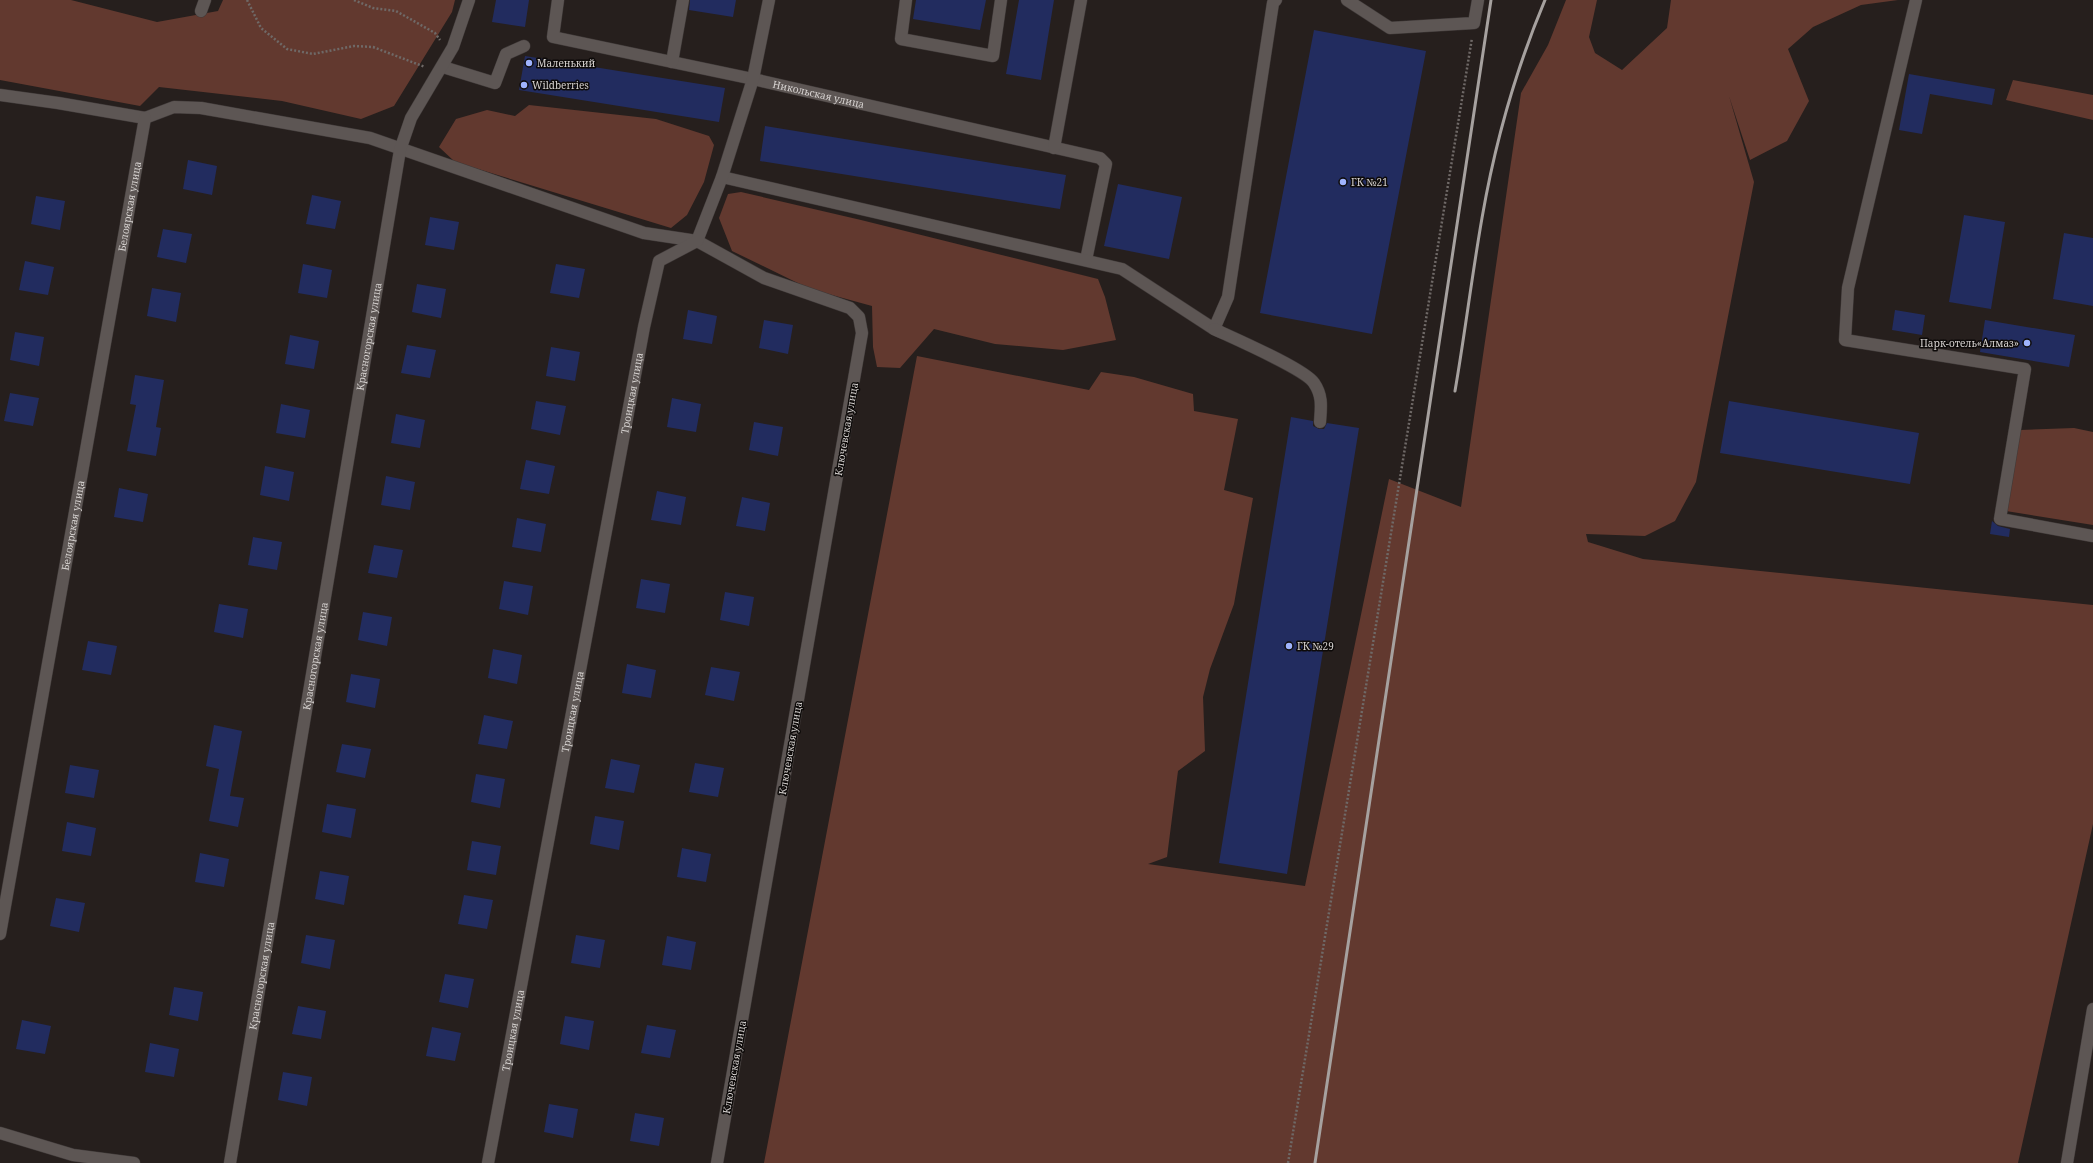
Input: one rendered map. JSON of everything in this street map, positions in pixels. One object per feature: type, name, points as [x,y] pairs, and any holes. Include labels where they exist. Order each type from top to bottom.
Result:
[{"type":"street","name":"Красногорская улица","points":[[230,1163],[400,150],[411,118],[450,52],[469,0]]},
{"type":"street","name":"Никольская улица","points":[[558,0],[553,36],[753,79],[1100,158],[1106,164],[1086,260]]},
{"type":"street","points":[[672,62],[683,0]]},
{"type":"street","points":[[0,95],[58,102],[145,118],[174,107],[202,108],[370,138],[400,150],[644,233],[697,241],[722,177],[753,79],[769,0]]},
{"type":"street","points":[[906,0],[900,39],[993,56],[1001,0]]},
{"type":"street","points":[[1054,148],[1081,0]]},
{"type":"street","points":[[1214,329],[1228,297],[1274,3],[1276,0]]},
{"type":"street","points":[[1347,0],[1390,28],[1474,23],[1478,0]]},
{"type":"street","points":[[1916,0],[1848,288],[1845,340],[2024,369],[2000,520],[2093,536]]},
{"type":"street","points":[[440,70],[495,83],[506,54],[524,46]]},
{"type":"street","name":"Белоярская улица","points":[[0,934],[145,118]]},
{"type":"street","points":[[722,177],[1122,269],[1214,329],[1291,366],[1314,382],[1322,402],[1320,422]]},
{"type":"street","name":"Троицкая улица","points":[[488,1163],[641,342],[659,261],[697,241]]},
{"type":"street","name":"Ключевская улица","points":[[697,241],[764,278],[850,308],[860,317],[862,333],[717,1163]]},
{"type":"street","points":[[2067,1163],[2093,1009]]},
{"type":"street","points":[[0,1133],[73,1155],[134,1163]]},
{"type":"path","points":[[247,0],[261,28],[287,49],[314,54],[354,46],[373,47],[440,70]]},
{"type":"path","points":[[354,0],[372,8],[396,11],[435,33],[450,52]]},
{"type":"path","points":[[1288,1163],[1474,23]]},
{"type":"shaded area","points":[[0,0],[71,0],[157,22],[218,11],[223,0],[455,0],[452,12],[394,106],[361,119],[282,101],[159,87],[140,106],[0,80]]},
{"type":"shaded area","points":[[1566,0],[1597,0],[1589,37],[1595,53],[1622,70],[1667,28],[1671,0],[1898,0],[1861,5],[1813,27],[1788,49],[1809,101],[1787,141],[1750,160],[1729,96],[1754,182],[1696,482],[1675,521],[1645,536],[1586,534],[1588,542],[1643,559],[2093,605],[2093,824],[2018,1163],[764,1163],[917,356],[1089,390],[1101,372],[1134,377],[1193,394],[1194,411],[1238,419],[1224,490],[1253,498],[1234,604],[1210,669],[1203,697],[1205,751],[1178,771],[1167,857],[1148,864],[1305,886],[1389,479],[1461,507],[1521,93],[1548,45]]},
{"type":"shaded area","points":[[2013,80],[2093,95],[2093,120],[2006,100]]},
{"type":"shaded area","points":[[529,105],[656,119],[709,136],[714,145],[704,182],[687,215],[671,228],[455,162],[439,147],[456,119],[487,110],[515,116]]},
{"type":"shaded area","points":[[741,192],[861,220],[1098,279],[1105,297],[1116,340],[1063,350],[995,344],[934,329],[900,368],[877,367],[873,347],[872,306],[810,289],[732,251],[719,218],[728,194]]},
{"type":"shaded area","points":[[2074,428],[2093,432],[2093,525],[2006,511],[2020,430]]},
{"type":"building","points":[[496,0],[529,0],[525,27],[492,22]]},
{"type":"building","points":[[690,0],[736,0],[733,17],[689,10]]},
{"type":"building","points":[[916,0],[986,0],[980,30],[913,19]]},
{"type":"building","points":[[1019,0],[1054,0],[1041,80],[1006,74]]},
{"type":"building","name":"ГК №21","points":[[1314,30],[1426,51],[1372,334],[1260,313]]},
{"type":"building","points":[[525,56],[725,88],[719,122],[519,90]]},
{"type":"building","points":[[1909,74],[1995,89],[1992,105],[1930,94],[1922,134],[1899,130]]},
{"type":"building","points":[[765,126],[1066,175],[1060,209],[760,161]]},
{"type":"building","points":[[188,160],[217,166],[212,195],[183,189]]},
{"type":"building","points":[[1118,184],[1182,197],[1169,259],[1104,246]]},
{"type":"building","points":[[312,195],[341,201],[335,229],[306,224]]},
{"type":"building","points":[[36,196],[65,201],[60,230],[31,224]]},
{"type":"building","points":[[1964,215],[2005,222],[1991,309],[1949,302]]},
{"type":"building","points":[[430,217],[459,222],[454,250],[425,245]]},
{"type":"building","points":[[163,229],[192,234],[186,263],[157,257]]},
{"type":"building","points":[[2064,233],[2093,238],[2093,306],[2053,299]]},
{"type":"building","points":[[25,261],[54,267],[48,295],[19,290]]},
{"type":"building","points":[[303,264],[332,270],[327,298],[298,293]]},
{"type":"building","points":[[556,264],[585,269],[579,298],[550,293]]},
{"type":"building","points":[[417,284],[446,289],[441,318],[412,312]]},
{"type":"building","points":[[152,288],[181,293],[176,322],[147,316]]},
{"type":"building","points":[[688,310],[717,316],[712,344],[683,339]]},
{"type":"building","points":[[1895,310],[1925,315],[1922,335],[1892,330]]},
{"type":"building","points":[[764,320],[793,325],[788,354],[759,348]]},
{"type":"building","name":"Парк-отель«Алмаз»","points":[[1985,320],[2075,335],[2069,367],[1980,352]]},
{"type":"building","points":[[15,332],[44,337],[39,366],[10,360]]},
{"type":"building","points":[[290,335],[319,341],[314,369],[285,364]]},
{"type":"building","points":[[407,345],[436,350],[430,378],[401,373]]},
{"type":"building","points":[[551,347],[580,352],[575,381],[546,376]]},
{"type":"building","points":[[135,375],[164,380],[156,427],[161,428],[156,456],[127,451],[136,405],[130,404]]},
{"type":"building","points":[[10,393],[39,398],[33,426],[4,421]]},
{"type":"building","points":[[672,398],[701,404],[696,432],[667,427]]},
{"type":"building","points":[[536,401],[566,406],[560,435],[531,429]]},
{"type":"building","points":[[1729,401],[1919,433],[1910,484],[1720,453]]},
{"type":"building","points":[[281,404],[310,410],[305,438],[276,433]]},
{"type":"building","points":[[396,414],[425,420],[420,448],[391,443]]},
{"type":"building","name":"ГК №29","points":[[1291,417],[1313,421],[1313,426],[1319,429],[1324,429],[1327,423],[1359,428],[1287,874],[1219,863]]},
{"type":"building","points":[[754,422],[783,427],[778,456],[749,450]]},
{"type":"building","points":[[526,460],[555,466],[549,494],[520,489]]},
{"type":"building","points":[[265,466],[294,472],[289,501],[260,495]]},
{"type":"building","points":[[386,476],[415,482],[410,510],[381,505]]},
{"type":"building","points":[[119,488],[148,494],[143,522],[114,517]]},
{"type":"building","points":[[657,491],[686,497],[681,525],[651,520]]},
{"type":"building","points":[[742,497],[770,503],[765,531],[736,526]]},
{"type":"building","points":[[517,518],[546,524],[541,552],[512,547]]},
{"type":"building","points":[[1992,521],[1998,526],[2010,529],[2009,537],[1990,534]]},
{"type":"building","points":[[253,537],[282,542],[277,570],[248,565]]},
{"type":"building","points":[[374,545],[403,550],[397,578],[368,573]]},
{"type":"building","points":[[641,579],[670,584],[665,613],[636,608]]},
{"type":"building","points":[[504,581],[533,586],[528,615],[499,609]]},
{"type":"building","points":[[725,592],[754,597],[749,626],[720,620]]},
{"type":"building","points":[[219,604],[248,609],[243,638],[214,632]]},
{"type":"building","points":[[363,612],[392,617],[387,646],[358,640]]},
{"type":"building","points":[[88,641],[117,646],[111,675],[82,670]]},
{"type":"building","points":[[493,649],[522,655],[517,684],[488,678]]},
{"type":"building","points":[[627,664],[656,670],[651,698],[622,693]]},
{"type":"building","points":[[711,667],[740,672],[734,701],[705,695]]},
{"type":"building","points":[[351,674],[380,679],[375,708],[346,702]]},
{"type":"building","points":[[484,715],[513,721],[507,749],[478,744]]},
{"type":"building","points":[[214,725],[242,731],[230,796],[244,798],[238,827],[209,821],[219,769],[206,766]]},
{"type":"building","points":[[342,744],[371,749],[365,778],[336,772]]},
{"type":"building","points":[[611,759],[640,765],[634,793],[605,788]]},
{"type":"building","points":[[695,763],[724,768],[718,797],[689,792]]},
{"type":"building","points":[[70,765],[99,770],[94,798],[65,793]]},
{"type":"building","points":[[476,774],[505,779],[500,808],[471,802]]},
{"type":"building","points":[[327,804],[356,809],[351,838],[322,832]]},
{"type":"building","points":[[595,816],[624,821],[619,850],[590,844]]},
{"type":"building","points":[[67,822],[96,828],[91,856],[62,851]]},
{"type":"building","points":[[472,841],[501,846],[496,875],[467,870]]},
{"type":"building","points":[[682,848],[711,854],[706,882],[677,877]]},
{"type":"building","points":[[200,853],[229,859],[224,887],[195,882]]},
{"type":"building","points":[[320,871],[349,876],[344,905],[315,899]]},
{"type":"building","points":[[464,895],[493,900],[487,929],[458,924]]},
{"type":"building","points":[[56,898],[85,903],[79,932],[50,926]]},
{"type":"building","points":[[306,935],[335,940],[330,969],[301,963]]},
{"type":"building","points":[[576,935],[605,940],[600,968],[571,963]]},
{"type":"building","points":[[667,936],[696,942],[691,970],[662,965]]},
{"type":"building","points":[[445,974],[474,979],[468,1008],[439,1002]]},
{"type":"building","points":[[174,987],[203,992],[198,1021],[169,1015]]},
{"type":"building","points":[[298,1006],[326,1011],[321,1039],[292,1034]]},
{"type":"building","points":[[565,1016],[594,1021],[589,1050],[560,1044]]},
{"type":"building","points":[[22,1020],[51,1026],[45,1054],[16,1049]]},
{"type":"building","points":[[647,1025],[676,1030],[670,1058],[641,1053]]},
{"type":"building","points":[[432,1027],[461,1033],[455,1061],[426,1056]]},
{"type":"building","points":[[150,1043],[179,1049],[174,1077],[145,1072]]},
{"type":"building","points":[[283,1072],[312,1077],[307,1106],[278,1100]]},
{"type":"building","points":[[549,1104],[578,1109],[573,1138],[544,1132]]},
{"type":"building","points":[[635,1113],[664,1118],[659,1146],[630,1141]]},
{"type":"railway","points":[[1315,1163],[1491,0]]},
{"type":"railway","points":[[1455,391],[1478,239],[1493,162],[1516,80],[1534,26],[1545,0]]},
{"type":"place","name":"Маленький","points":[[529,63]]},
{"type":"place","name":"Wildberries","points":[[524,85]]},
{"type":"place","name":"ГК №21","points":[[1343,182]]},
{"type":"place","name":"Парк-отель«Алмаз»","points":[[2027,343]]},
{"type":"place","name":"ГК №29","points":[[1289,646]]}]
